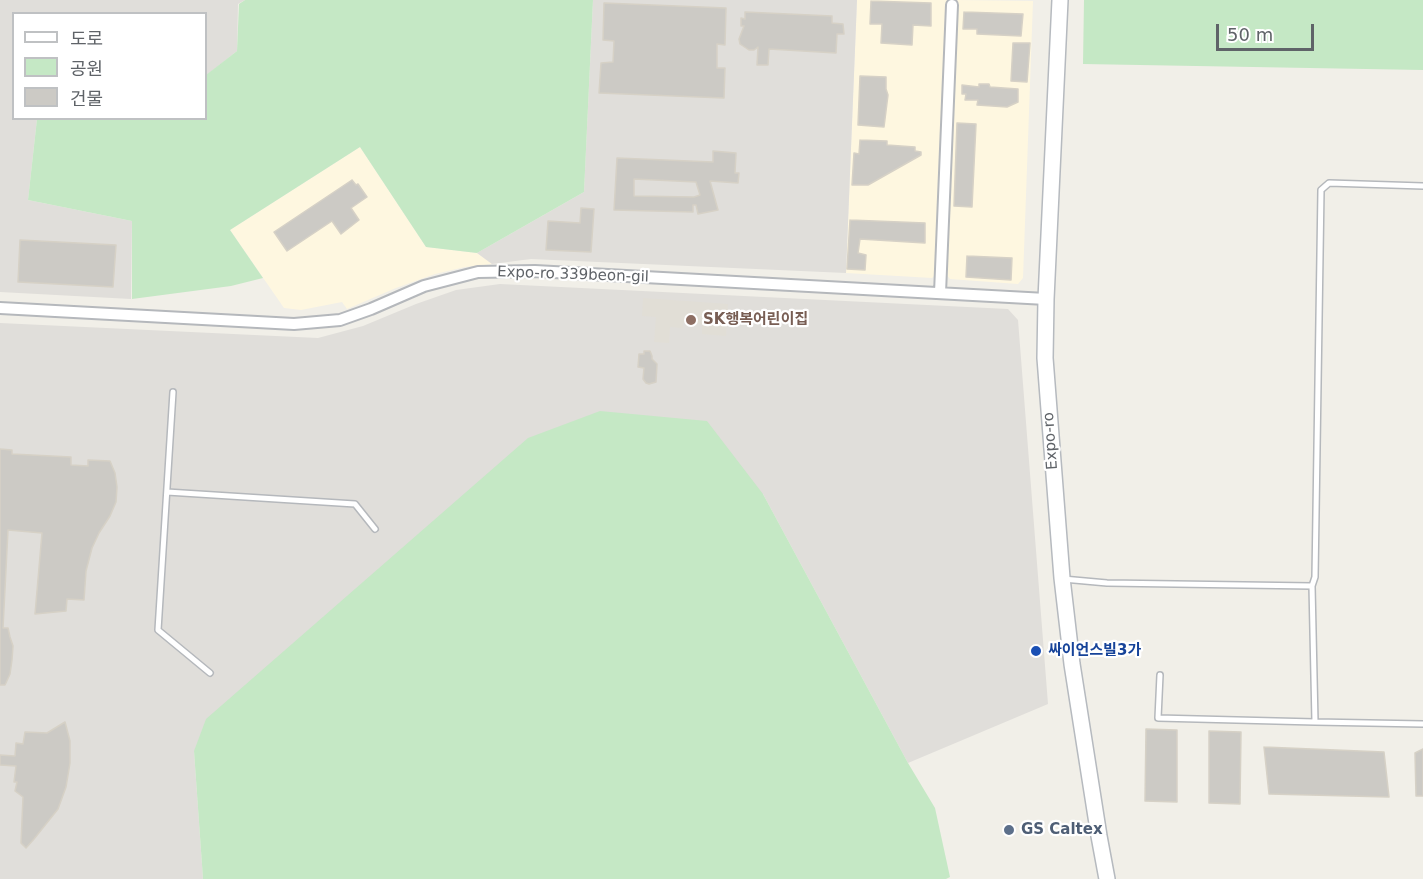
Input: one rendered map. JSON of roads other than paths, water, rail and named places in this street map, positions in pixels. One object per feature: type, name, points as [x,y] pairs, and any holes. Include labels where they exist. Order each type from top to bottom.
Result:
[{"type":"main road","name":"Expo-ro","points":[[1060,0],[1045,358],[1062,579],[1072,664],[1107,879]]},
{"type":"street","points":[[940,293],[952,5]]},
{"type":"street","name":"Expo-ro 339beon-gil","points":[[0,308],[294,324],[340,320],[424,286],[478,272],[535,271],[1046,299]]},
{"type":"lane","points":[[1315,722],[1312,586],[1315,577],[1321,190],[1329,183],[1423,186]]},
{"type":"lane","points":[[173,392],[158,630],[210,673]]},
{"type":"lane","points":[[167,492],[355,504],[375,529]]},
{"type":"lane","points":[[1062,579],[1107,583],[1312,586]]},
{"type":"lane","points":[[1160,675],[1158,718],[1423,723]]},
{"type":"place","name":"SK행복어린이집","points":[[691,320]]},
{"type":"place","name":"싸이언스빌3가","points":[[1036,651]]},
{"type":"place","name":"GS Caltex","points":[[1009,830]]}]
